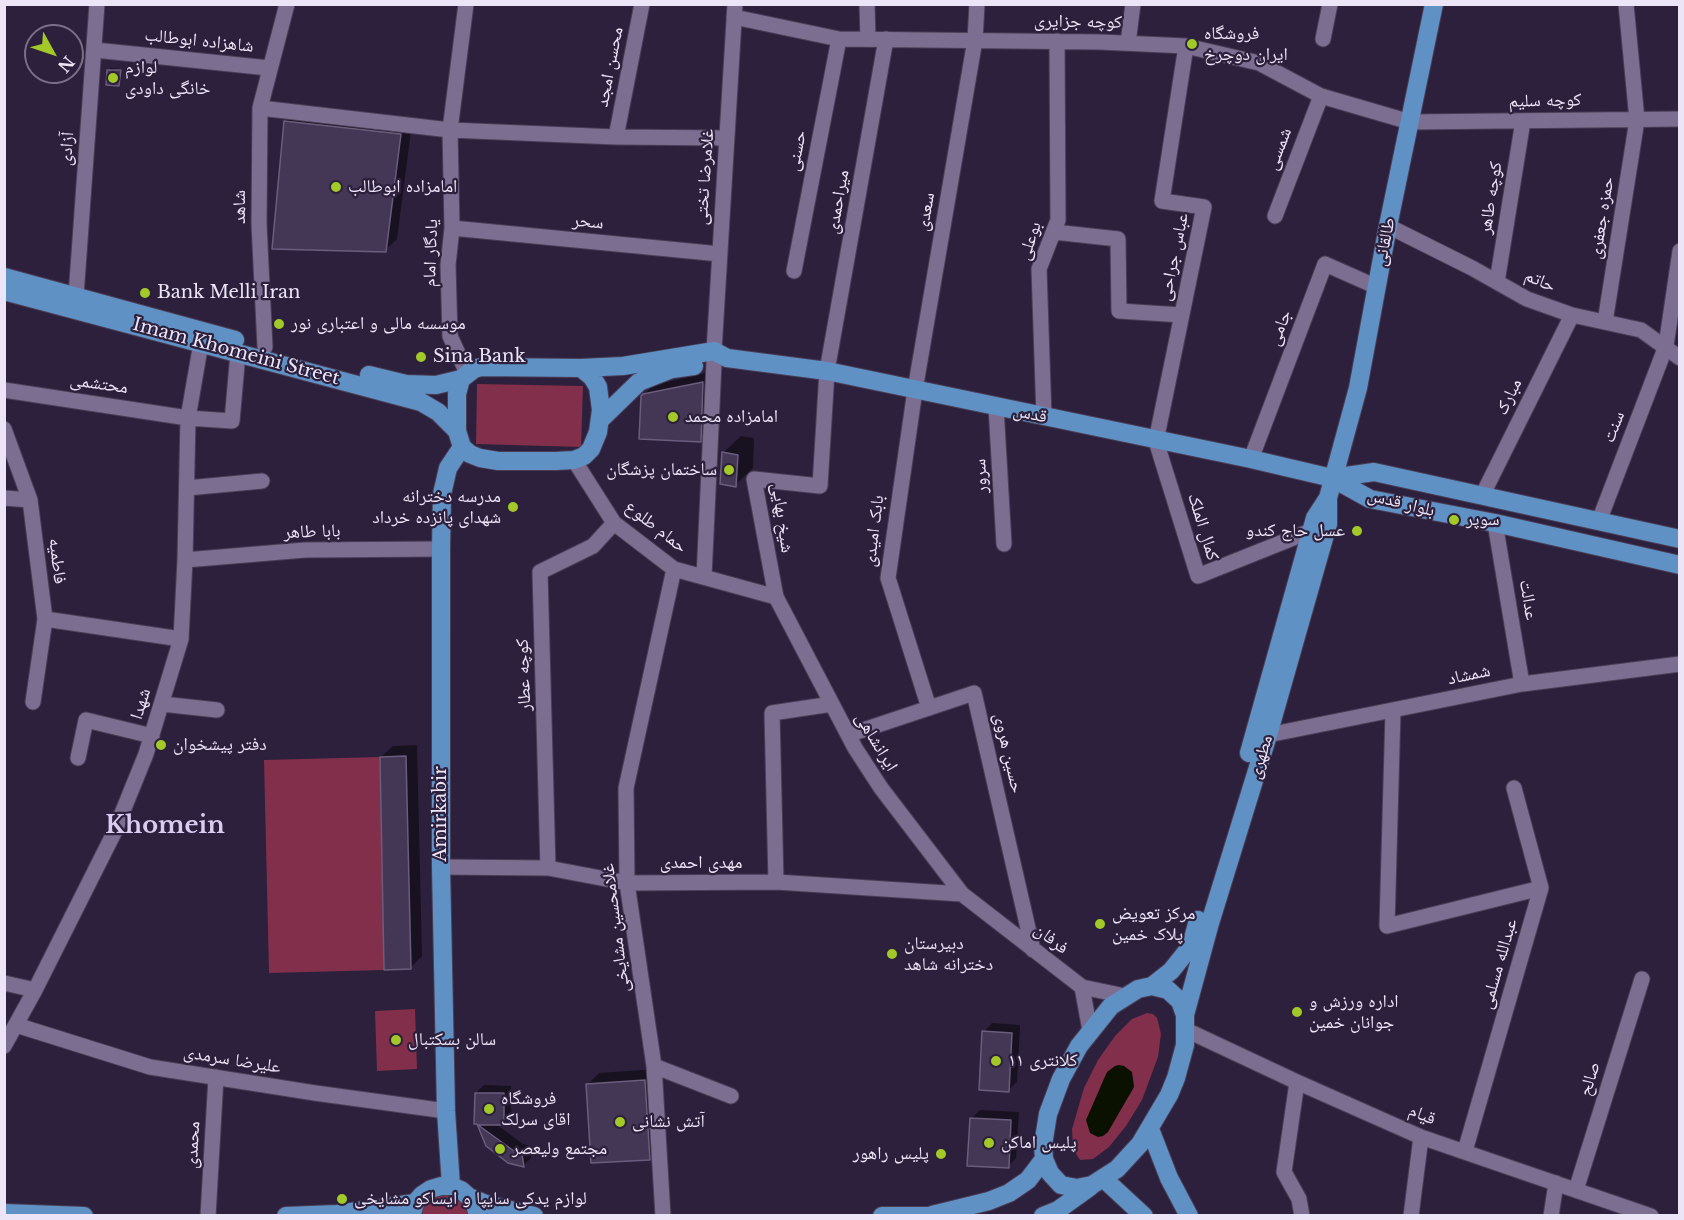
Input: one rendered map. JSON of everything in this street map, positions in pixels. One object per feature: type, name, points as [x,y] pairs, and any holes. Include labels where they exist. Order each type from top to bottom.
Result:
[{"type":"main road","name":"طالقانی","points":[[1332,478],[1358,388],[1388,226],[1434,4]]},
{"type":"main road","name":"Imam Khomeini Street","points":[[4,277],[406,384],[436,385],[464,376]]},
{"type":"main road","name":"Imam Khomeini Street","points":[[4,291],[421,402],[438,412],[460,439]]},
{"type":"main road","name":"قدس","points":[[600,420],[639,382],[672,369],[718,358]]},
{"type":"main road","name":"قدس","points":[[581,368],[718,358],[828,371],[1332,478]]},
{"type":"main road","points":[[581,368],[592,377],[601,398],[598,432],[591,449],[584,456],[574,460],[498,461],[480,458],[460,439],[457,394],[464,376],[474,369],[581,368]]},
{"type":"main road","name":"Amirkabir","points":[[451,1186],[446,1111],[441,867],[441,549],[442,494],[448,468],[460,439]]},
{"type":"main road","name":"بلوار قدس","points":[[1332,478],[1374,472],[1680,539]]},
{"type":"main road","name":"بلوار قدس","points":[[1332,478],[1370,499],[1495,523],[1680,565]]},
{"type":"main road","name":"مطهری","points":[[1152,986],[1171,971],[1191,946],[1328,524],[1328,498],[1332,478]]},
{"type":"main road","name":"مطهری","points":[[1098,1182],[1128,1157],[1150,1128],[1176,1078],[1185,1045],[1186,1022],[1210,922],[1261,736],[1315,518],[1328,498]]},
{"type":"main road","points":[[1098,1182],[1077,1188],[1061,1185],[1050,1173],[1044,1160],[1044,1130],[1054,1097],[1069,1062],[1090,1031],[1111,1006],[1138,989],[1152,986],[1168,990],[1180,1001],[1186,1022]]},
{"type":"main road","points":[[1150,1128],[1169,1178],[1189,1215]]},
{"type":"main road","points":[[882,1215],[933,1215],[989,1202],[1009,1193],[1028,1180],[1044,1160]]},
{"type":"main road","points":[[1043,1215],[1058,1210],[1098,1182]]},
{"type":"main road","points":[[1098,1182],[1144,1215]]},
{"type":"main road","points":[[286,1215],[341,1215],[414,1209],[422,1195],[431,1189],[451,1186],[461,1190],[469,1197],[475,1205],[477,1215]]},
{"type":"main road","points":[[469,1197],[486,1204],[534,1215]]},
{"type":"main road","points":[[4,1213],[84,1215]]},
{"type":"street","name":"آزادی","points":[[76,296],[97,4]]},
{"type":"street","name":"شاهزاده ابوطالب","points":[[95,50],[269,68],[287,4]]},
{"type":"street","name":"یادگار امام","points":[[464,376],[450,336],[448,266],[452,228],[450,130],[466,4]]},
{"type":"street","name":"محسن امجد","points":[[616,137],[642,4]]},
{"type":"street","points":[[867,4],[868,39]]},
{"type":"street","name":"سعدی","points":[[915,390],[975,40],[977,4]]},
{"type":"street","points":[[1128,43],[1132,4]]},
{"type":"street","points":[[1323,39],[1330,4]]},
{"type":"street","name":"حمزه جعفری","points":[[1605,322],[1637,120],[1626,4]]},
{"type":"street","name":"کوچه جزایری","points":[[735,11],[839,39],[1057,41],[1186,46],[1259,63],[1321,96],[1410,122]]},
{"type":"street","name":"غلامرضا تختی","points":[[704,577],[718,358],[720,254],[735,11]]},
{"type":"street","name":"حسنی","points":[[794,272],[839,39]]},
{"type":"street","name":"میراحمدی","points":[[828,371],[886,39]]},
{"type":"street","name":"بوعلی","points":[[1044,417],[1039,269],[1058,220],[1057,41]]},
{"type":"street","name":"عباس جراحی","points":[[1156,441],[1204,207],[1162,201],[1186,46]]},
{"type":"street","name":"شاهد","points":[[265,347],[259,224],[260,108],[269,68]]},
{"type":"street","name":"شمسی","points":[[1275,216],[1321,96]]},
{"type":"street","points":[[260,108],[450,130],[616,137],[727,138]]},
{"type":"street","name":"کوچه سلیم","points":[[1410,122],[1680,119]]},
{"type":"street","name":"کوچه طاهر","points":[[1497,282],[1523,121]]},
{"type":"street","name":"حاتم","points":[[1388,226],[1472,268],[1527,299],[1572,315],[1641,330],[1680,358]]},
{"type":"street","name":"سحر","points":[[452,228],[720,254]]},
{"type":"street","points":[[1054,232],[1118,239],[1119,311],[1182,315]]},
{"type":"street","name":"سنت","points":[[1599,521],[1666,346],[1680,251]]},
{"type":"street","name":"جامی","points":[[1251,459],[1325,264],[1377,287]]},
{"type":"street","name":"مبارک","points":[[1482,496],[1572,315]]},
{"type":"street","name":"شهدا","points":[[4,1046],[35,990],[114,833],[152,736],[181,639],[188,418],[201,343]]},
{"type":"street","name":"محتشمی","points":[[4,390],[188,418],[231,421],[238,353]]},
{"type":"street","name":"شیخ بهایی","points":[[776,597],[754,479],[820,486],[828,371]]},
{"type":"street","name":"بابک امیدی","points":[[915,390],[888,578],[929,708]]},
{"type":"street","name":"سرور","points":[[996,407],[1004,544]]},
{"type":"street","name":"فاطمیه","points":[[4,429],[30,500],[45,619],[33,702]]},
{"type":"street","name":"کمال الملک","points":[[1156,441],[1198,576],[1312,530]]},
{"type":"street","name":"حمام طلوع","points":[[574,460],[614,523],[674,569],[776,597]]},
{"type":"street","points":[[187,488],[262,481]]},
{"type":"street","points":[[4,498],[30,500]]},
{"type":"street","name":"کوچه عطار","points":[[548,868],[540,572],[593,546],[614,523]]},
{"type":"street","name":"عدالت","points":[[1495,523],[1522,684]]},
{"type":"street","name":"بابا طاهر","points":[[185,560],[305,550],[441,549]]},
{"type":"street","name":"غلامحسین مشایخی","points":[[663,1215],[654,1066],[627,883],[626,788],[674,569]]},
{"type":"street","name":"ایرانشاهی","points":[[776,597],[848,735],[881,788],[962,894]]},
{"type":"street","points":[[45,619],[181,639]]},
{"type":"street","name":"شمشاد","points":[[1261,736],[1522,684],[1680,664]]},
{"type":"street","name":"حسین هروی","points":[[848,735],[974,693],[1033,950]]},
{"type":"street","points":[[162,704],[216,710]]},
{"type":"street","points":[[776,882],[772,713],[832,704]]},
{"type":"street","points":[[1393,711],[1387,926],[1541,888],[1514,788]]},
{"type":"street","points":[[78,758],[86,720],[152,736]]},
{"type":"street","name":"مهدی احمدی","points":[[441,867],[548,868],[627,883],[776,882],[962,894]]},
{"type":"street","name":"عبدالله مسلمی","points":[[1465,1151],[1541,888]]},
{"type":"street","name":"فرفان","points":[[962,894],[1082,987],[1125,996]]},
{"type":"street","name":"صالح","points":[[1576,1190],[1642,979]]},
{"type":"street","points":[[4,983],[35,990]]},
{"type":"street","points":[[1082,987],[1090,1031]]},
{"type":"street","name":"قیام","points":[[1186,1022],[1297,1082],[1421,1137],[1651,1215]]},
{"type":"street","name":"علیرضا سرمدی","points":[[16,1025],[150,1066],[315,1094],[446,1111]]},
{"type":"street","points":[[654,1066],[731,1096]]},
{"type":"street","name":"محمدی","points":[[208,1215],[216,1077]]},
{"type":"street","points":[[1297,1082],[1284,1172],[1299,1199],[1302,1215]]},
{"type":"street","points":[[1411,1215],[1421,1137]]},
{"type":"street","points":[[1551,1215],[1556,1183]]},
{"type":"shaded area","points":[[477,384],[583,386],[581,447],[476,444]]},
{"type":"shaded area","points":[[380,757],[384,970],[269,973],[264,760]]},
{"type":"shaded area","name":"سالن بسکتبال","points":[[415,1009],[417,1069],[377,1071],[375,1011]]},
{"type":"shaded area","points":[[1147,1013],[1157,1018],[1161,1034],[1158,1057],[1142,1100],[1126,1126],[1109,1147],[1093,1159],[1080,1160],[1073,1149],[1072,1129],[1084,1088],[1098,1060],[1115,1036],[1132,1019]]},
{"type":"shaded area","points":[[1119,1065],[1132,1072],[1134,1087],[1108,1132],[1098,1137],[1090,1133],[1086,1120],[1107,1072]]},
{"type":"shaded area","points":[[446,1194],[466,1207],[468,1216],[419,1216],[420,1210],[430,1198]]},
{"type":"building","name":"لوازم خانگی داودی","points":[[107,70],[121,70],[119,86],[106,85]]},
{"type":"building","name":"امامزاده ابوطالب","points":[[284,121],[401,134],[386,252],[272,249]]},
{"type":"building","name":"امامزاده محمد","points":[[703,382],[701,442],[639,439],[641,396],[643,394]]},
{"type":"building","name":"ساختمان پزشگان","points":[[722,452],[738,455],[736,487],[720,484]]},
{"type":"building","points":[[406,756],[411,969],[384,970],[380,757]]},
{"type":"building","name":"کلانتری ۱۱","points":[[982,1031],[1012,1033],[1009,1092],[979,1090]]},
{"type":"building","name":"آتش نشانی","points":[[645,1080],[650,1160],[591,1163],[586,1084]]},
{"type":"building","points":[[475,1093],[504,1093],[504,1125],[478,1125],[514,1151],[522,1154],[524,1167],[508,1163],[486,1146],[477,1124],[474,1124]]},
{"type":"building","name":"پلیس اماکن","points":[[970,1118],[1011,1120],[1009,1168],[967,1166]]},
{"type":"place","name":"فروشگاه ایران دوچرخ","points":[[1192,44]]},
{"type":"place","name":"لوازم خانگی داودی","points":[[113,78]]},
{"type":"place","name":"امامزاده ابوطالب","points":[[336,187]]},
{"type":"place","name":"Bank Melli Iran","points":[[145,293]]},
{"type":"place","name":"موسسه مالی و اعتباری نور","points":[[279,324]]},
{"type":"place","name":"Sina Bank","points":[[421,357]]},
{"type":"place","name":"امامزاده محمد","points":[[673,417]]},
{"type":"place","name":"ساختمان پزشگان","points":[[729,470]]},
{"type":"place","name":"مدرسه دخترانه شهدای پانزده خرداد","points":[[513,507]]},
{"type":"place","name":"سوپر","points":[[1454,520]]},
{"type":"place","name":"عسل حاج کندو","points":[[1357,531]]},
{"type":"place","name":"دفتر پیشخوان","points":[[161,745]]},
{"type":"place","name":"مرکز تعویض پلاک خمین","points":[[1100,924]]},
{"type":"place","name":"دبیرستان دخترانه شاهد","points":[[892,954]]},
{"type":"place","name":"اداره ورزش و جوانان خمین","points":[[1297,1012]]},
{"type":"place","name":"سالن بسکتبال","points":[[396,1040]]},
{"type":"place","name":"کلانتری ۱۱","points":[[996,1061]]},
{"type":"place","name":"فروشگاه اقای سرلک","points":[[489,1109]]},
{"type":"place","name":"آتش نشانی","points":[[620,1122]]},
{"type":"place","name":"پلیس اماکن","points":[[989,1143]]},
{"type":"place","name":"مجتمع ولیعصر","points":[[500,1149]]},
{"type":"place","name":"پلیس راهور","points":[[941,1154]]},
{"type":"place","name":"لوازم یدکی سایپا و ایساکو مشایخی","points":[[342,1199]]},
{"type":"district","name":"Khomein","points":[[165,826]]}]
